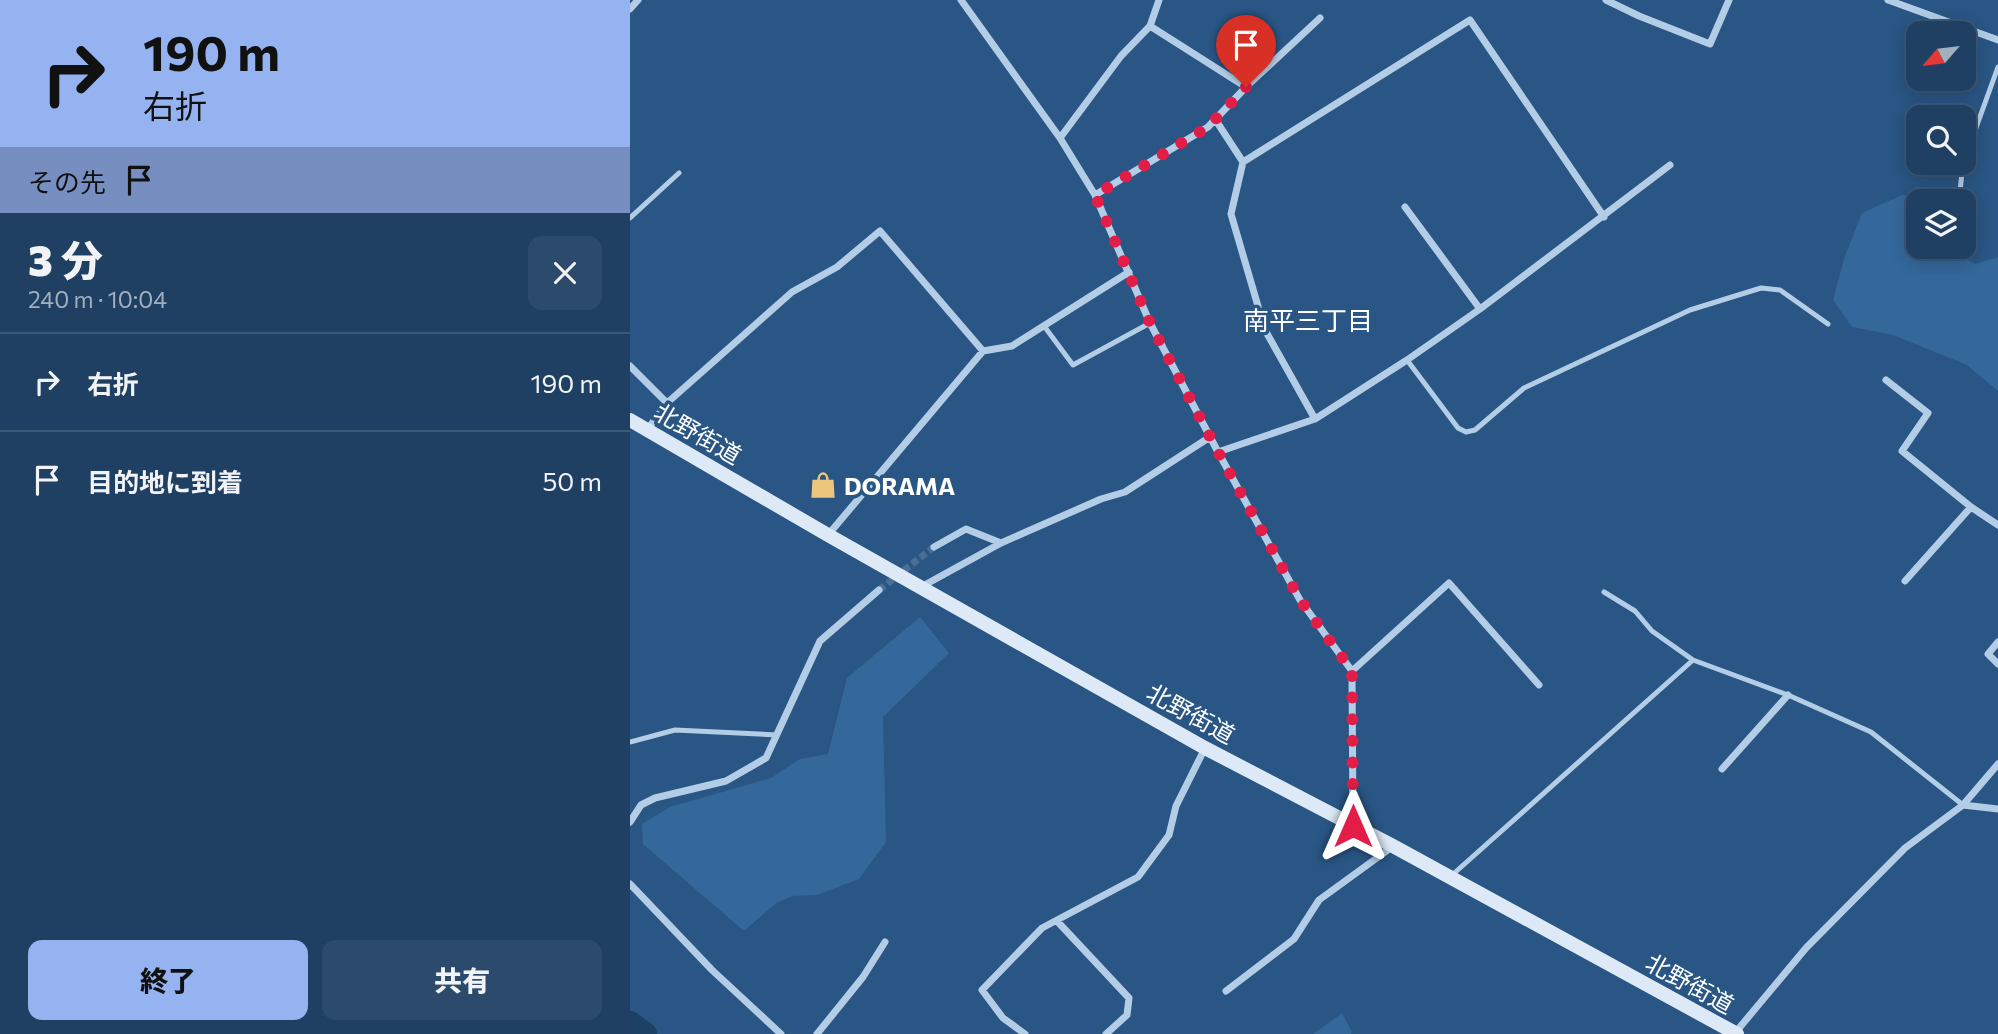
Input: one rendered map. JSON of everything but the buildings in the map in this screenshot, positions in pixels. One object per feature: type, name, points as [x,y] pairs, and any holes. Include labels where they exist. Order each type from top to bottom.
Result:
[{"type":"main road","name":"北野街道","points":[[630,420],[1205,748],[1393,846],[1736,1034]]},
{"type":"street","points":[[630,9],[638,0]]},
{"type":"street","points":[[961,0],[1060,138],[1095,195],[1150,323],[1218,452],[1300,600],[1352,671],[1353,826]]},
{"type":"street","points":[[1060,138],[1121,57],[1150,26],[1159,0]]},
{"type":"street","points":[[1606,0],[1710,44],[1729,0]]},
{"type":"street","points":[[1888,0],[1998,40]]},
{"type":"street","points":[[1095,195],[1208,127],[1246,87],[1320,18]]},
{"type":"street","points":[[1315,419],[1265,330],[1231,214],[1243,162],[1470,20],[1604,217]]},
{"type":"street","points":[[1150,26],[1246,87]]},
{"type":"street","points":[[1215,119],[1243,162]]},
{"type":"street","points":[[1218,452],[1315,419],[1480,309],[1670,165]]},
{"type":"street","points":[[1405,207],[1480,309]]},
{"type":"street","points":[[647,430],[667,403],[792,292],[837,267],[880,231],[983,351]]},
{"type":"street","points":[[828,535],[983,351],[1012,346],[1129,272]]},
{"type":"street","points":[[630,366],[667,403]]},
{"type":"street","points":[[1886,380],[1928,413],[1902,451],[1971,507],[1998,525]]},
{"type":"street","points":[[921,587],[1001,543],[1101,499],[1125,492],[1210,437]]},
{"type":"street","points":[[1905,581],[1971,507]]},
{"type":"street","points":[[934,547],[966,529],[1001,543]]},
{"type":"street","points":[[1352,671],[1449,583],[1539,685]]},
{"type":"street","points":[[630,822],[641,805],[655,798],[726,781],[766,758],[820,641],[879,590]]},
{"type":"street","points":[[1998,642],[1988,654],[1998,663]]},
{"type":"street","points":[[1721,769],[1788,695]]},
{"type":"street","points":[[1026,1034],[1003,1018],[982,990],[1042,929],[1138,877],[1168,835],[1176,806],[1205,748]]},
{"type":"street","points":[[1736,1034],[1807,948],[1905,848],[1964,805],[1998,764]]},
{"type":"street","points":[[1964,805],[1998,810]]},
{"type":"street","points":[[1226,991],[1294,939],[1319,900],[1393,846]]},
{"type":"street","points":[[630,884],[659,911],[712,970],[781,1034]]},
{"type":"street","points":[[1057,920],[1129,998],[1127,1015],[1106,1034]]},
{"type":"street","points":[[817,1034],[863,978],[886,942]]},
{"type":"lane","points":[[1976,127],[1998,67]]},
{"type":"lane","points":[[630,218],[679,173]]},
{"type":"lane","points":[[1407,360],[1458,428],[1466,432],[1475,430],[1524,388],[1690,310],[1761,288],[1780,290],[1828,324]]},
{"type":"lane","points":[[1044,326],[1073,365],[1150,323]]},
{"type":"lane","points":[[1604,592],[1635,611],[1652,631],[1693,660],[1788,695],[1871,732],[1964,805]]},
{"type":"lane","points":[[1450,878],[1693,660]]},
{"type":"lane","points":[[630,742],[674,730],[777,735]]},
{"type":"shaded area","points":[[1906,196],[1906,259],[1966,259],[1975,264],[1998,257],[1998,391],[1967,365],[1893,335],[1852,327],[1833,300],[1844,259],[1862,213]]},
{"type":"shaded area","points":[[920,617],[949,653],[883,717],[886,842],[859,879],[817,895],[793,896],[776,903],[744,931],[643,844],[642,824],[670,807],[771,778],[800,759],[828,754],[847,678]]},
{"type":"shaded area","points":[[1342,1013],[1351,1034],[1313,1034]]},
{"type":"waterway","points":[[630,1023],[645,1034]]},
{"type":"tunnel","points":[[879,590],[934,547]]},
{"type":"place","name":"DORAMA","points":[[823,485]]},
{"type":"district","name":"南平三丁目","points":[[1308,319]]},
{"type":"route","points":[[1246,87],[1208,127],[1095,195],[1150,323],[1218,452],[1300,600],[1352,671],[1353,826]]}]
